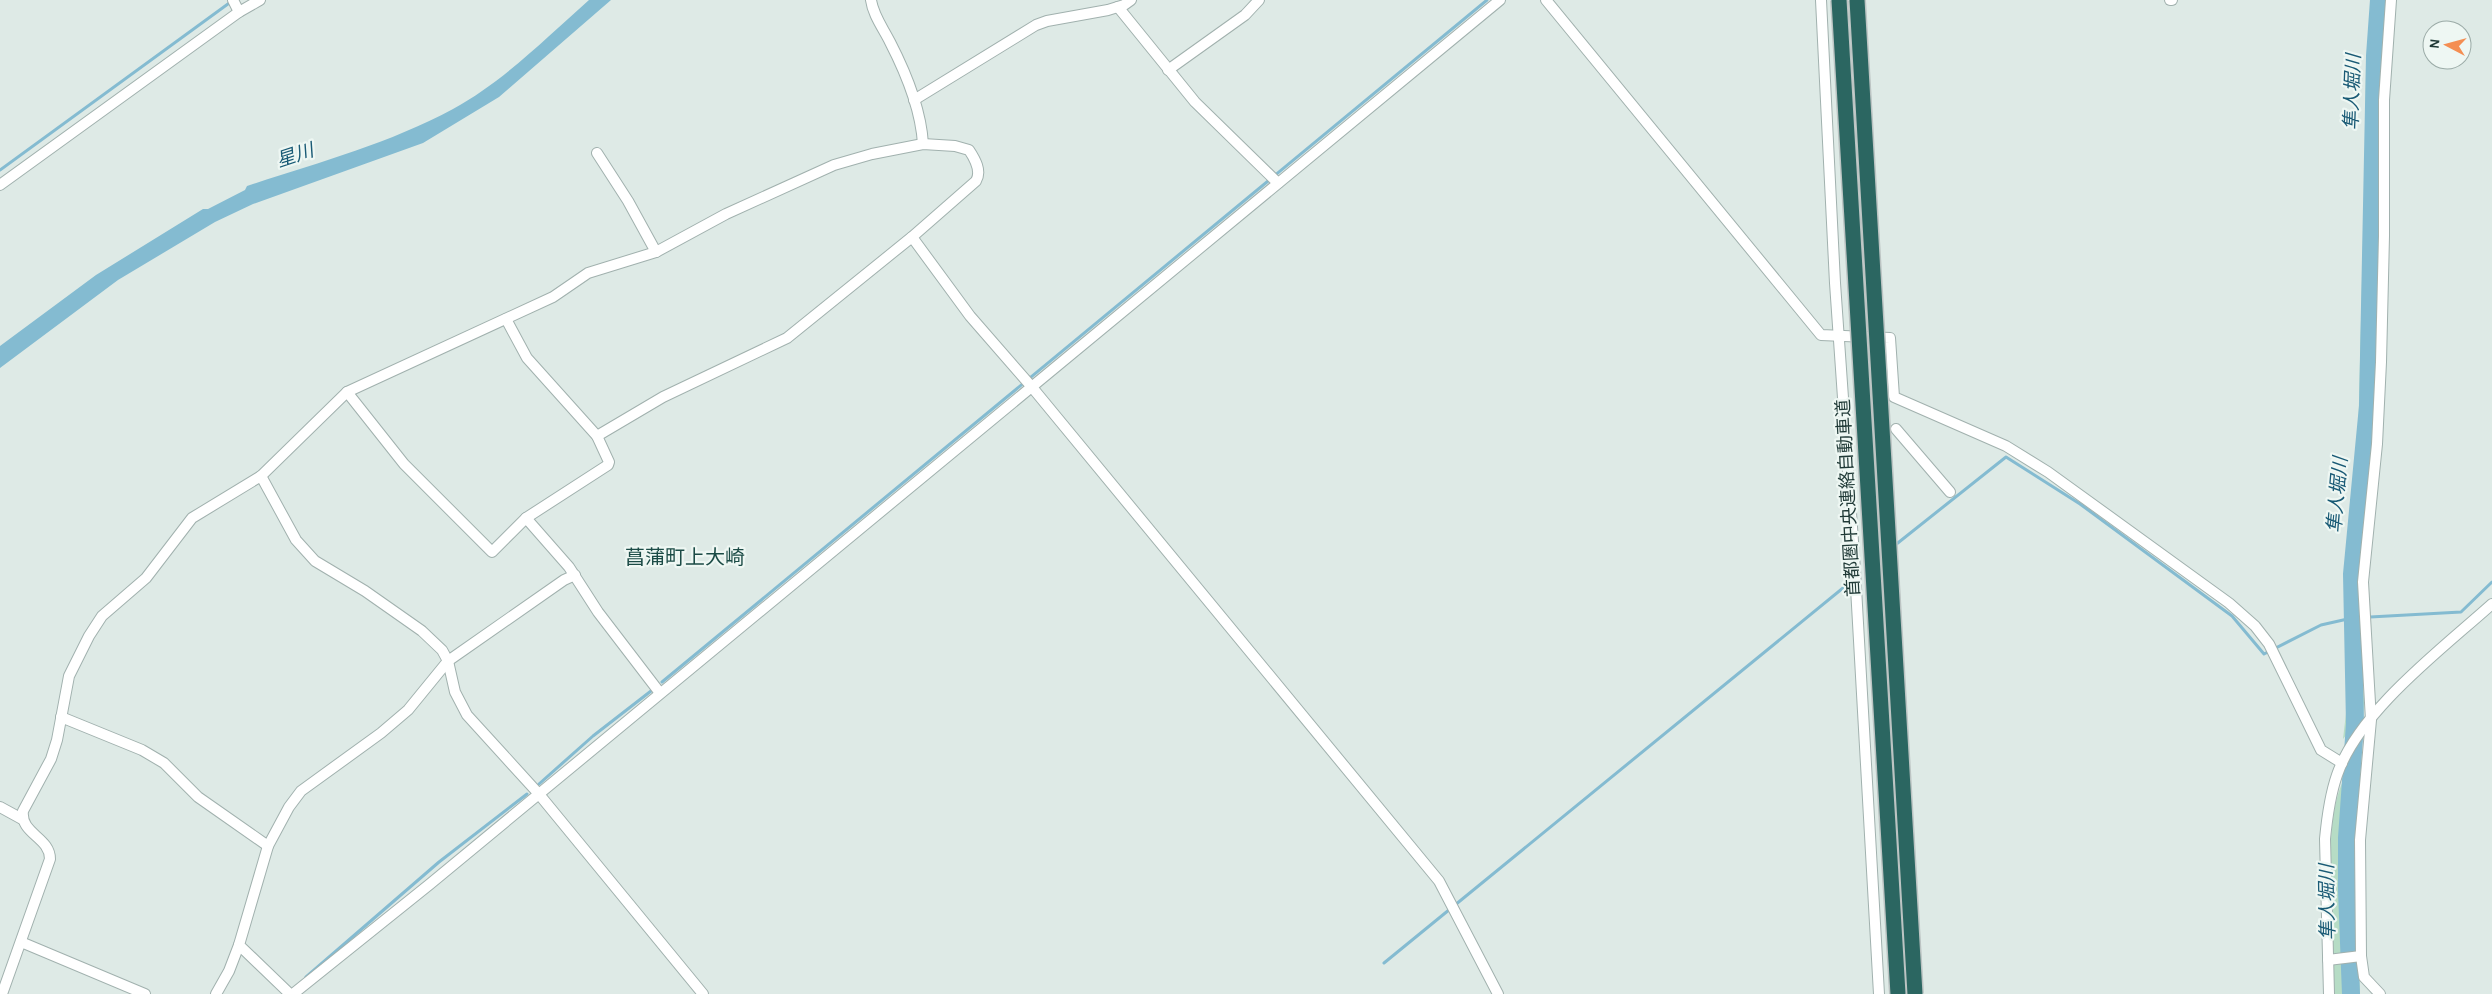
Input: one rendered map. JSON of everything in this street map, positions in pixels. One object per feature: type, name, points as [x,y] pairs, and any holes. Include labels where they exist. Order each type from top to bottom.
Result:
[{"type":"highway","name":"首都圏中央連絡自動車道","points":[[1839,0],[1898,994]]},
{"type":"highway","name":"首都圏中央連絡自動車道","points":[[1856,0],[1915,994]]},
{"type":"street","points":[[0,184],[236,6],[260,0]]},
{"type":"street","points":[[871,0],[914,100],[922,130],[923,144]]},
{"type":"street","points":[[914,100],[1036,25],[1118,7],[1131,0]]},
{"type":"street","points":[[1168,70],[1245,15],[1259,0]]},
{"type":"street","points":[[238,945],[292,994],[660,694],[1500,0]]},
{"type":"street","points":[[1546,0],[1821,335],[1838,338],[1890,338],[1894,397],[2006,446],[2048,472],[2229,603],[2255,626],[2269,644],[2322,750],[2342,763]]},
{"type":"street","points":[[1821,0],[1838,338],[1855,570],[1879,994]]},
{"type":"street","points":[[2380,994],[2364,976],[2359,956],[2360,840],[2371,720],[2363,582],[2377,444],[2381,362],[2384,100],[2391,0]]},
{"type":"street","points":[[1118,7],[1194,102],[1278,182]]},
{"type":"street","points":[[2,994],[50,859],[50,852],[45,843],[26,827],[22,819],[23,811],[51,759],[69,676],[89,636],[102,616],[146,578],[192,518],[261,476],[347,392],[552,297],[588,274],[656,252],[726,214],[834,165],[872,154],[923,144],[955,146],[969,150],[979,173],[976,181],[966,192],[787,338],[664,397],[597,436]]},
{"type":"street","points":[[597,153],[628,201],[656,252]]},
{"type":"street","points":[[912,237],[970,316],[1032,386],[1439,881],[1498,994]]},
{"type":"street","points":[[347,392],[404,464],[492,552],[526,518],[608,466],[608,456],[597,436],[527,358],[506,319]]},
{"type":"street","points":[[1896,429],[1950,492]]},
{"type":"street","points":[[261,476],[296,540],[315,561],[422,631],[442,650],[448,661],[460,705],[538,793],[703,994]]},
{"type":"street","points":[[526,518],[575,575],[598,612],[660,694]]},
{"type":"street","points":[[216,994],[229,971],[268,846],[289,806],[301,791],[394,721],[421,695],[448,661],[564,580],[575,575]]},
{"type":"street","points":[[2329,994],[2325,839],[2327,818],[2336,776],[2361,732],[2384,700],[2492,604]]},
{"type":"street","points":[[61,717],[142,750],[164,763],[198,797],[268,846]]},
{"type":"street","points":[[0,808],[22,819]]},
{"type":"street","points":[[21,942],[145,994]]},
{"type":"street","points":[[2329,959],[2359,956]]},
{"type":"green space","points":[[2371,0],[2378,0],[2373,53],[2371,233],[2364,231],[2366,67]]},
{"type":"green space","points":[[2382,0],[2386,0],[2381,76],[2379,233],[2376,232],[2376,145],[2378,58]]},
{"type":"green space","points":[[2363,240],[2370,240],[2364,423],[2349,577],[2351,729],[2343,739],[2347,705],[2344,589],[2358,441]]},
{"type":"green space","points":[[2375,240],[2379,240],[2375,428],[2358,577],[2364,703],[2363,716],[2357,720],[2354,576],[2369,424]]},
{"type":"green space","points":[[2360,760],[2357,827],[2356,944],[2360,994],[2354,994],[2350,892],[2355,766]]},
{"type":"green space","points":[[2348,774],[2343,886],[2348,994],[2333,994],[2330,912],[2331,845],[2339,790]]},
{"type":"water","points":[[589,0],[611,0],[499,97],[423,143],[253,204],[215,222],[118,280],[0,368],[0,346],[96,275],[203,209],[208,209],[245,190],[247,186],[378,143],[453,109],[490,86],[541,44]]},
{"type":"waterway","points":[[662,682],[1487,0]]},
{"type":"waterway","name":"隼人堀川","points":[[2351,994],[2347,838],[2355,724],[2352,574],[2368,406],[2375,56],[2379,0]]},
{"type":"waterway","points":[[0,170],[232,1]]},
{"type":"waterway","points":[[1894,546],[2006,457],[2080,504],[2232,616],[2264,654],[2321,625],[2352,618],[2461,612],[2492,582]]},
{"type":"waterway","points":[[1384,963],[1854,579]]},
{"type":"waterway","points":[[539,784],[593,736],[651,691]]},
{"type":"waterway","points":[[306,977],[439,862],[527,794]]},
{"type":"district","name":"菖蒲町上大崎","points":[[685,558]]},
{"type":"water label","name":"星川","points":[[295,156]]}]
